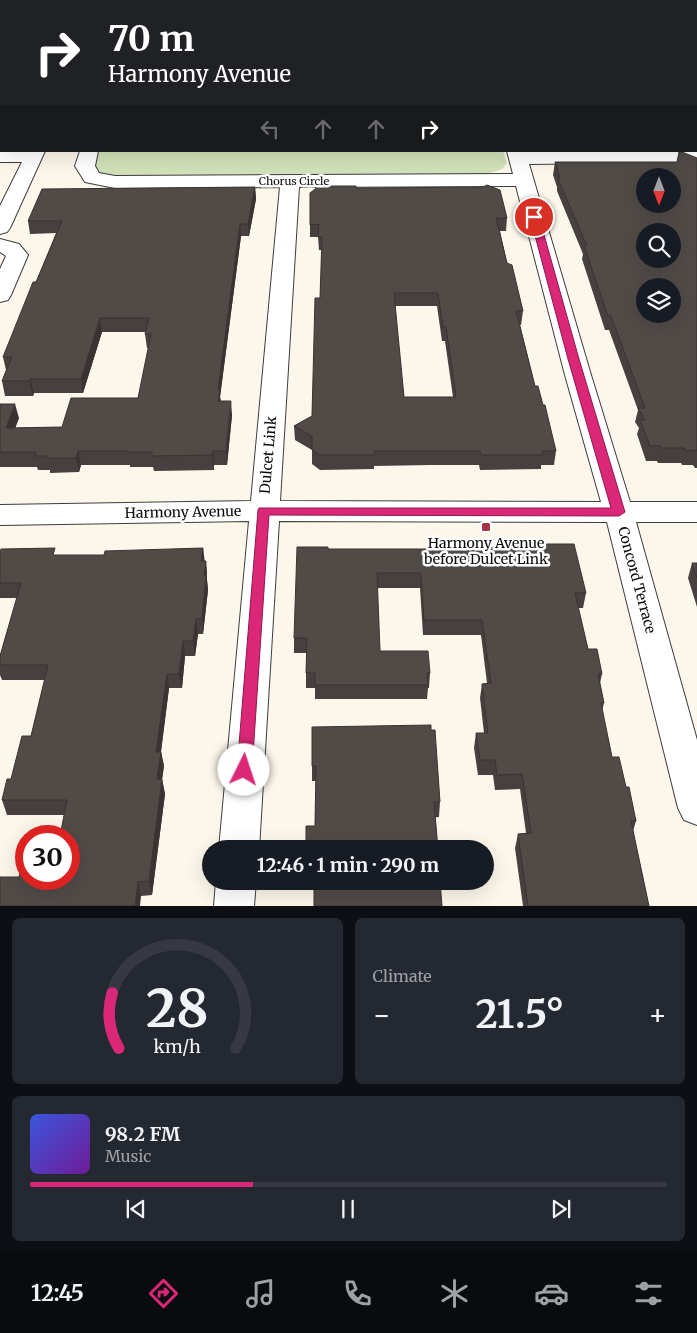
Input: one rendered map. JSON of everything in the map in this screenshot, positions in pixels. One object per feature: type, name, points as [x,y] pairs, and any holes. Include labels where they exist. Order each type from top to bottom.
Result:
[{"type":"street","name":"Chorus Circle","points":[[89,152],[85,166],[92,178],[109,181],[290,181],[519,163],[697,156]]},
{"type":"street","points":[[0,156],[35,154],[0,228]]},
{"type":"street","name":"Concord Terrace","points":[[519,163],[619,512],[697,808]]},
{"type":"street","name":"Dulcet Link","points":[[240,840],[290,181]]},
{"type":"street","points":[[0,245],[11,249],[17,255],[0,295]]},
{"type":"street","name":"Harmony Avenue","points":[[0,515],[264,510],[697,512]]},
{"type":"street","points":[[234,906],[235,890]]},
{"type":"green space","points":[[94,152],[503,152],[507,163],[502,169],[485,175],[108,177],[94,173]]},
{"type":"building","points":[[679,152],[697,158],[697,450],[686,451],[685,448],[650,446],[640,420],[645,420],[638,408],[645,408],[611,316],[608,316],[584,246],[587,246],[558,179],[560,178],[555,162],[677,162]]},
{"type":"building","points":[[487,185],[500,190],[507,218],[496,218],[507,263],[512,265],[523,311],[516,311],[535,386],[538,386],[543,405],[545,405],[556,451],[542,451],[543,455],[481,455],[480,451],[374,451],[374,455],[320,455],[312,450],[312,436],[294,426],[312,416],[315,298],[320,298],[322,237],[318,237],[319,224],[310,225],[310,193],[319,186],[356,186],[356,188],[483,187]],"holes":[[[394,293],[438,293],[443,327],[446,327],[456,397],[404,397]]]},
{"type":"building","points":[[255,187],[248,224],[240,224],[218,390],[220,390],[218,401],[231,401],[226,451],[213,451],[212,455],[152,456],[152,452],[78,451],[76,458],[47,458],[47,456],[35,456],[36,452],[0,452],[0,404],[15,404],[6,428],[62,427],[71,398],[138,398],[151,334],[145,334],[149,318],[100,318],[81,379],[2,381],[12,357],[3,357],[33,282],[36,282],[62,221],[28,221],[42,189]]},
{"type":"building","points":[[495,544],[574,544],[586,593],[575,593],[588,649],[597,649],[602,674],[598,674],[604,703],[601,703],[612,757],[619,757],[626,787],[629,787],[636,821],[631,821],[649,906],[528,906],[518,834],[531,833],[522,774],[497,775],[495,760],[480,760],[476,733],[488,733],[482,684],[491,683],[482,620],[424,620],[421,573],[377,573],[380,651],[428,651],[430,673],[427,673],[428,685],[315,685],[315,673],[306,673],[307,638],[294,638],[297,547],[328,547],[328,549],[460,549],[460,547],[495,547]]},
{"type":"building","points":[[55,548],[53,555],[104,555],[105,551],[203,548],[201,561],[206,561],[204,575],[206,575],[202,619],[196,619],[193,641],[183,641],[179,674],[167,674],[156,752],[161,752],[157,779],[162,779],[149,881],[138,882],[135,906],[0,906],[0,877],[15,877],[15,890],[80,890],[80,825],[62,825],[67,800],[2,800],[7,779],[11,779],[22,736],[31,736],[48,665],[0,665],[0,656],[21,583],[0,583],[1,549]]},
{"type":"building","points":[[692,563],[697,563],[697,578]]},
{"type":"building","points":[[431,725],[431,730],[435,730],[440,802],[434,802],[437,840],[306,840],[306,826],[315,826],[316,766],[312,766],[312,727]]},
{"type":"building","points":[[314,890],[441,890],[442,906],[314,906]]},
{"type":"place","name":"Harmony Avenue before Dulcet Link","points":[[486,527]]},
{"type":"route","points":[[244,770],[264,510],[619,512],[534,217]]}]
